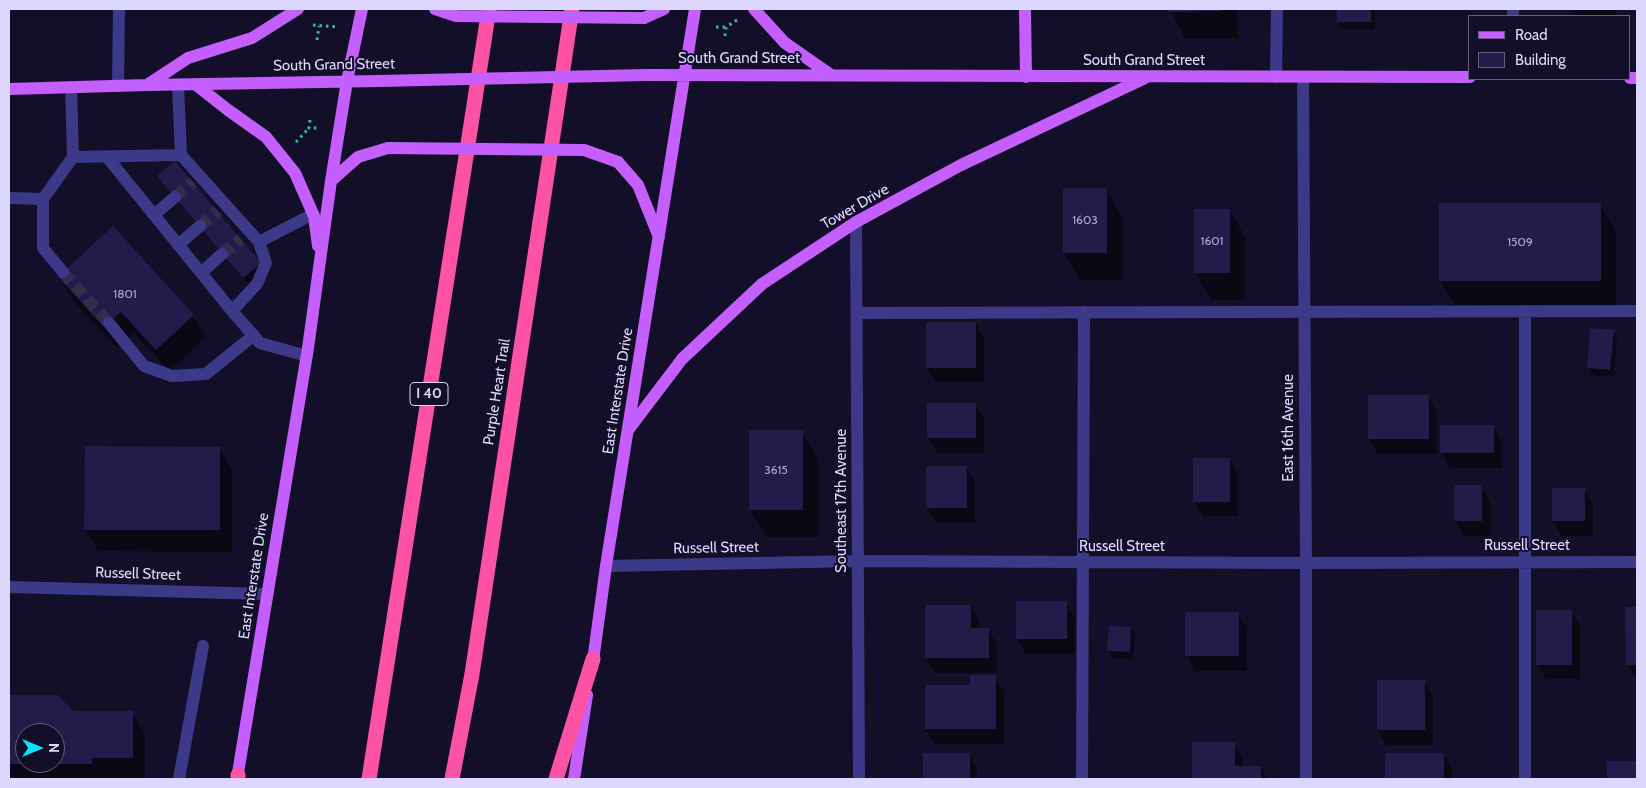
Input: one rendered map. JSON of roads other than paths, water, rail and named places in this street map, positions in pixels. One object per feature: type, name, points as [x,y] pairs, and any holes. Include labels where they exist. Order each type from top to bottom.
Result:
[{"type":"highway","name":"I 40","points":[[370,779],[489,9]]},
{"type":"highway","name":"Purple Heart Trail","points":[[452,779],[472,674],[572,9]]},
{"type":"highway","points":[[556,779],[593,659]]},
{"type":"main road","points":[[147,85],[188,58],[252,38],[298,9]]},
{"type":"main road","name":"East Interstate Drive","points":[[237,778],[307,356],[347,81],[362,9]]},
{"type":"main road","points":[[435,9],[456,16],[644,18],[664,9]]},
{"type":"main road","name":"East Interstate Drive","points":[[574,779],[695,9]]},
{"type":"main road","points":[[754,9],[785,43],[831,75]]},
{"type":"main road","points":[[1025,9],[1026,77]]},
{"type":"main road","name":"South Grand Street","points":[[9,89],[646,75],[1468,77]]},
{"type":"main road","name":"Tower Drive","points":[[628,431],[682,359],[762,284],[856,222],[961,165],[1148,77]]},
{"type":"main road","points":[[195,84],[266,137],[295,173],[313,214],[320,262]]},
{"type":"main road","points":[[331,181],[358,157],[388,148],[584,150],[618,162],[638,185],[659,237]]},
{"type":"street","points":[[118,86],[119,9]]},
{"type":"street","points":[[1276,77],[1277,9]]},
{"type":"street","name":"East 16th Avenue","points":[[1303,77],[1306,779]]},
{"type":"street","points":[[178,85],[181,155],[197,179],[245,235],[258,242],[266,263],[256,284],[232,311]]},
{"type":"street","points":[[63,272],[43,248],[43,199],[73,157],[71,87]]},
{"type":"street","points":[[73,157],[181,155]]},
{"type":"street","points":[[107,157],[200,273],[260,343],[307,356]]},
{"type":"street","points":[[154,215],[175,197]]},
{"type":"street","points":[[9,198],[43,199]]},
{"type":"street","points":[[258,242],[313,214]]},
{"type":"street","name":"Southeast 17th Avenue","points":[[856,222],[858,313],[859,779]]},
{"type":"street","points":[[178,245],[200,226]]},
{"type":"street","points":[[200,273],[222,254]]},
{"type":"street","points":[[1525,311],[1525,779]]},
{"type":"street","points":[[858,313],[1637,311]]},
{"type":"street","points":[[1082,779],[1084,312]]},
{"type":"street","points":[[109,323],[144,366],[172,376],[206,374],[254,335]]},
{"type":"street","name":"Russell Street","points":[[606,566],[858,562],[1306,564],[1637,562]]},
{"type":"street","name":"Russell Street","points":[[9,587],[267,594]]},
{"type":"street","points":[[179,779],[203,646]]},
{"type":"tunnel","points":[[175,197],[193,182]]},
{"type":"tunnel","points":[[200,226],[218,211]]},
{"type":"tunnel","points":[[222,254],[241,239]]},
{"type":"tunnel","points":[[63,272],[109,323]]}]
